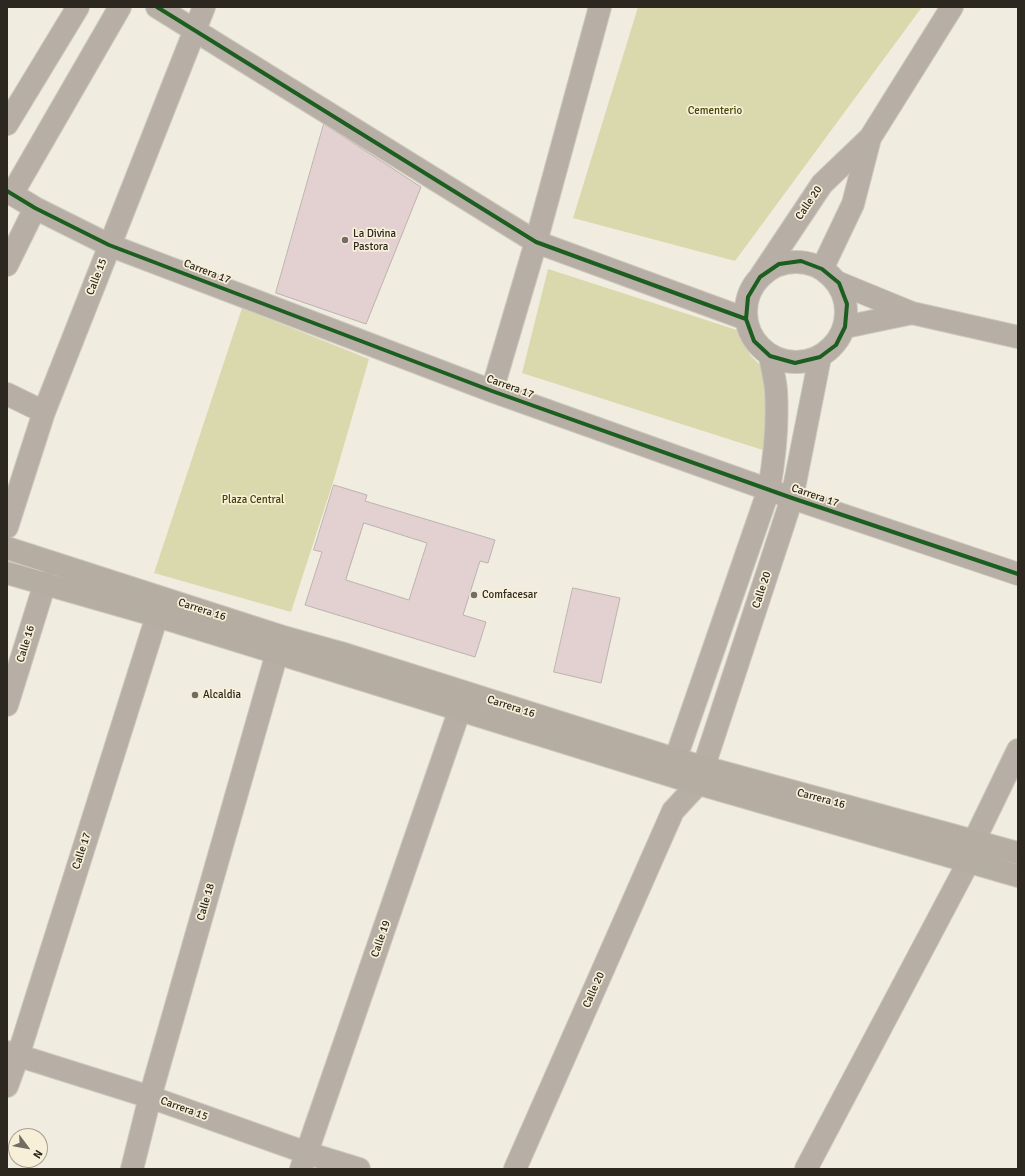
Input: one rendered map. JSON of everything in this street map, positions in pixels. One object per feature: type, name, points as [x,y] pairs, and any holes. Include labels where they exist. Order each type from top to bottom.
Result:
[{"type":"main road","name":"Carrera 16","points":[[7,548],[460,709],[971,851],[1018,876]]},
{"type":"main road","name":"Carrera 16","points":[[7,573],[157,616],[279,644],[341,653],[672,767]]},
{"type":"main road","name":"Carrera 16","points":[[971,851],[1018,853]]},
{"type":"street","points":[[7,124],[78,7]]},
{"type":"street","points":[[9,192],[120,7]]},
{"type":"street","points":[[157,7],[536,242],[746,319]]},
{"type":"street","name":"Calle 15","points":[[7,527],[44,412],[109,244],[204,7]]},
{"type":"street","points":[[492,391],[536,242],[600,7]]},
{"type":"street","name":"Calle 20","points":[[760,277],[822,184],[870,138],[952,7]]},
{"type":"street","name":"Calle 20","points":[[822,269],[853,204],[870,138]]},
{"type":"street","name":"Carrera 17","points":[[9,192],[35,208],[109,244],[492,391],[792,498],[1018,574]]},
{"type":"street","points":[[7,265],[35,208]]},
{"type":"street","points":[[839,283],[847,304],[845,327],[836,345],[820,357],[795,364],[770,356],[754,341],[746,319],[748,297],[760,277],[779,264],[801,261],[822,269],[839,283],[912,313],[1018,337]]},
{"type":"street","points":[[845,327],[912,313]]},
{"type":"street","name":"Calle 20","points":[[673,811],[672,767],[769,489],[775,454],[777,424],[776,389],[770,356]]},
{"type":"street","name":"Calle 20","points":[[515,1169],[673,811],[701,775],[792,498],[820,357]]},
{"type":"street","points":[[7,394],[44,412]]},
{"type":"street","name":"Calle 16","points":[[7,705],[45,583]]},
{"type":"street","name":"Calle 17","points":[[7,1086],[12,1054],[157,616]]},
{"type":"street","name":"Calle 18","points":[[132,1169],[150,1097],[279,644]]},
{"type":"street","name":"Calle 19","points":[[304,1161],[460,709]]},
{"type":"street","points":[[806,1169],[971,851],[1018,750]]},
{"type":"street","name":"Carrera 15","points":[[12,1054],[150,1097],[304,1161],[359,1169]]},
{"type":"green space","name":"Cementerio","points":[[638,7],[922,7],[735,261],[573,218]]},
{"type":"green space","points":[[548,269],[740,331],[750,355],[761,366],[772,395],[769,452],[522,373]]},
{"type":"green space","name":"Plaza Central","points":[[242,308],[369,359],[335,476],[291,612],[154,573]]},
{"type":"building","name":"La Divina Pastora","points":[[324,124],[421,187],[366,324],[276,293]]},
{"type":"building","points":[[334,485],[367,495],[365,501],[495,540],[488,563],[480,561],[463,615],[486,622],[475,657],[305,605],[322,552],[314,550]],"holes":[[[364,523],[427,543],[409,600],[346,580]]]},
{"type":"building","points":[[573,588],[620,598],[601,683],[554,672]]},
{"type":"cycle path","points":[[157,7],[536,242],[746,319],[754,341],[770,356],[795,363],[820,357],[836,345],[845,327],[847,304],[839,283],[822,269],[801,261],[779,264],[760,277],[748,297],[746,319]]},
{"type":"cycle path","points":[[7,191],[35,208],[109,245],[492,391],[792,498],[1018,574]]},
{"type":"place","name":"La Divina Pastora","points":[[345,240]]},
{"type":"place","name":"Comfacesar","points":[[474,595]]},
{"type":"place","name":"Alcaldia","points":[[195,695]]}]
